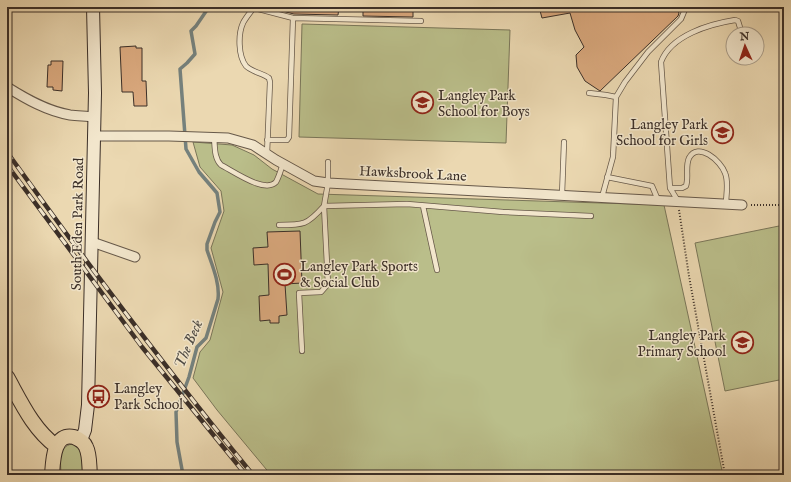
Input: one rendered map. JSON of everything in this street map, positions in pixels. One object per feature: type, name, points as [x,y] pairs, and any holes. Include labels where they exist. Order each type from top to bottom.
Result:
[{"type":"main road","name":"South Eden Park Road","points":[[81,440],[85,430],[88,405],[94,136],[92,7]]},
{"type":"main road","points":[[7,377],[34,424],[48,440],[56,446]]},
{"type":"main road","points":[[52,475],[53,458],[56,446],[64,438],[74,437],[81,440],[87,448],[90,475]]},
{"type":"street","points":[[7,88],[28,100],[58,112],[70,115],[94,117]]},
{"type":"street","name":"Hawksbrook Lane","points":[[94,136],[228,138],[253,145],[314,181],[328,183],[742,205]]},
{"type":"street","points":[[92,242],[134,257]]},
{"type":"lane","points":[[267,154],[270,82],[269,78],[252,70],[246,65],[242,58],[241,48],[240,34],[243,23],[254,7],[293,18],[421,21]]},
{"type":"lane","points":[[602,197],[613,157],[616,97],[625,82],[648,52],[682,19],[686,7]]},
{"type":"lane","points":[[267,140],[287,140],[289,137],[293,18]]},
{"type":"lane","points":[[678,201],[670,188],[662,62],[664,54],[685,37],[708,26],[735,20],[738,21],[740,26]]},
{"type":"lane","points":[[589,93],[616,97]]},
{"type":"lane","points":[[214,137],[218,162],[262,186],[269,186],[277,180],[283,164]]},
{"type":"lane","points":[[562,195],[564,142]]},
{"type":"lane","points":[[670,188],[682,188],[686,186],[689,159],[692,155],[698,152],[705,152],[715,159],[725,173],[726,204]]},
{"type":"lane","points":[[302,351],[299,293],[321,292],[328,284],[324,206],[328,183],[328,162]]},
{"type":"lane","points":[[607,177],[652,186],[658,200]]},
{"type":"lane","points":[[279,225],[304,223],[311,220],[324,206],[362,204],[591,216]]},
{"type":"lane","points":[[423,206],[437,270]]},
{"type":"path","points":[[678,201],[691,284],[725,475]]},
{"type":"path","points":[[742,205],[784,204]]},
{"type":"green space","points":[[302,24],[510,30],[506,143],[299,137]]},
{"type":"green space","points":[[193,142],[232,145],[254,155],[272,169],[318,194],[664,205],[723,475],[271,475],[217,410],[193,378],[200,352],[210,340],[223,292],[211,248],[224,211],[221,191],[200,167]]},
{"type":"green space","points":[[784,225],[784,379],[725,391],[695,243]]},
{"type":"green space","points":[[72,444],[80,447],[85,475],[61,475],[62,452],[64,448]]},
{"type":"building","points":[[278,7],[339,7],[338,15],[294,14],[278,10]]},
{"type":"building","points":[[363,7],[413,7],[413,17],[363,16]]},
{"type":"building","points":[[539,7],[676,7],[679,13],[678,16],[600,91],[585,81],[577,67],[576,55],[584,47],[575,30],[570,13],[542,18]]},
{"type":"building","points":[[136,46],[136,48],[142,48],[142,81],[146,81],[147,106],[134,106],[133,92],[122,92],[120,47]]},
{"type":"building","points":[[51,61],[63,61],[62,91],[53,90],[53,87],[47,87],[48,65],[51,65]]},
{"type":"building","name":"Langley Park Sports & Social Club","points":[[300,231],[302,283],[285,284],[287,315],[279,316],[279,323],[270,323],[270,320],[260,321],[259,296],[269,295],[268,264],[254,265],[253,248],[268,247],[267,232]]},
{"type":"waterway","name":"The Beck","points":[[183,475],[177,442],[176,412],[189,377],[197,347],[206,338],[218,299],[217,280],[207,250],[207,244],[220,212],[217,193],[199,172],[186,149],[180,69],[195,54],[191,31],[209,7]]},
{"type":"railway","points":[[7,152],[127,315],[189,396],[253,475]]},
{"type":"railway","points":[[7,165],[142,347],[246,475]]},
{"type":"place","name":"Langley Park School for Boys","points":[[423,103]]},
{"type":"place","name":"Langley Park School for Girls","points":[[723,132]]},
{"type":"place","name":"Langley Park Sports & Social Club","points":[[285,274]]},
{"type":"place","name":"Langley Park Primary School","points":[[742,343]]},
{"type":"place","name":"Langley Park School","points":[[99,396]]}]
